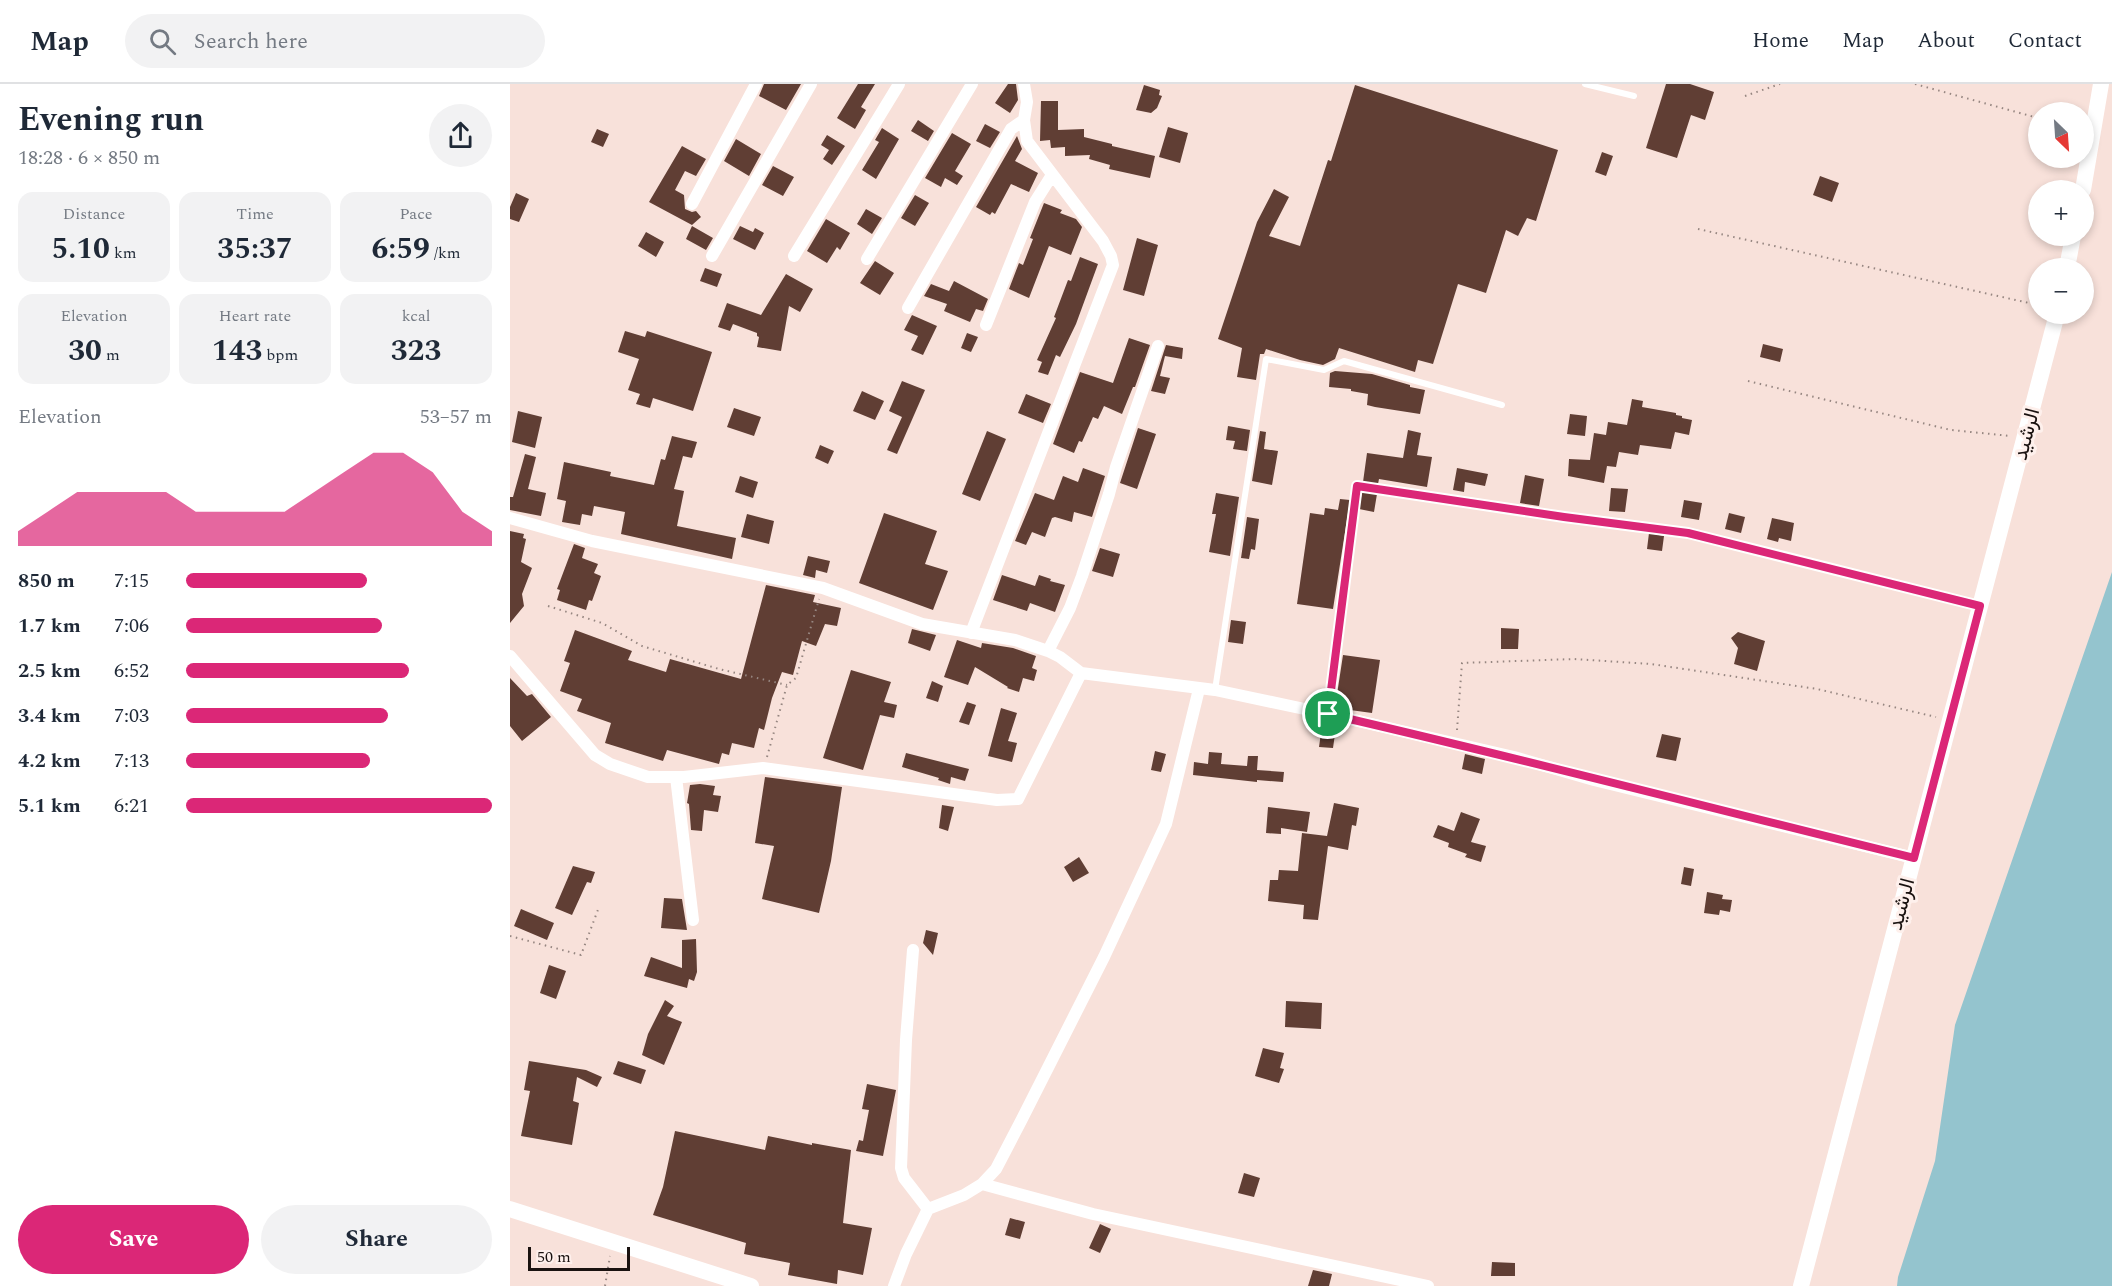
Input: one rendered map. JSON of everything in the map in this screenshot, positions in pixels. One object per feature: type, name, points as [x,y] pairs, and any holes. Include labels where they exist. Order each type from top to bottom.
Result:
[{"type":"main road","points":[[2085,180],[2101,84]]},
{"type":"main road","name":"الرشيد","points":[[1801,1286],[2054,324]]},
{"type":"main road","points":[[510,1209],[751,1286]]},
{"type":"street","points":[[692,204],[756,84]]},
{"type":"street","points":[[712,256],[811,84]]},
{"type":"street","points":[[794,256],[899,84]]},
{"type":"street","points":[[867,259],[972,84]]},
{"type":"street","points":[[971,633],[1113,265],[1103,241],[1027,141],[1024,120],[1027,102],[1024,84]]},
{"type":"street","points":[[908,308],[1011,129],[1024,120]]},
{"type":"street","points":[[986,325],[1035,202],[1052,175]]},
{"type":"street","points":[[1048,651],[1070,608],[1082,576],[1116,467],[1158,346]]},
{"type":"street","points":[[510,518],[592,541],[822,588],[922,624],[1015,640],[1048,651],[1081,673],[1215,690],[1328,714],[1514,757],[1594,780],[1914,858]]},
{"type":"street","points":[[510,656],[595,755],[610,764],[648,777],[676,777],[763,768],[997,800],[1018,799],[1081,673]]},
{"type":"street","points":[[894,1286],[928,1209],[964,1195],[982,1184],[996,1169],[1022,1119],[1104,957],[1166,824],[1199,689]]},
{"type":"street","points":[[676,777],[693,920]]},
{"type":"street","points":[[913,950],[906,1040],[901,1168],[904,1178],[928,1209]]},
{"type":"street","points":[[982,1184],[1093,1214],[1428,1286]]},
{"type":"lane","points":[[1585,84],[1634,96]]},
{"type":"lane","points":[[1215,690],[1266,359],[1324,370],[1344,361],[1502,405]]},
{"type":"lane","points":[[1328,714],[1357,486],[1688,533],[1980,606]]},
{"type":"path","points":[[1746,96],[1780,84]]},
{"type":"path","points":[[1915,84],[2028,115]]},
{"type":"path","points":[[1698,229],[2028,302]]},
{"type":"path","points":[[1748,381],[1951,430],[2026,438]]},
{"type":"path","points":[[763,768],[787,685],[796,678],[822,588]]},
{"type":"path","points":[[548,606],[602,623],[642,646],[719,669],[787,685]]},
{"type":"path","points":[[1451,742],[1457,731],[1462,663],[1574,659],[1651,664],[1817,689],[1950,720]]},
{"type":"path","points":[[510,936],[581,955],[599,907]]},
{"type":"path","points":[[605,1286],[612,1242]]},
{"type":"water","points":[[2112,572],[2112,1286],[1897,1286],[1935,1161],[1955,1025]]},
{"type":"building","points":[[764,84],[801,84],[786,110],[759,96]]},
{"type":"building","points":[[858,84],[875,84],[861,107],[866,110],[855,129],[837,118]]},
{"type":"building","points":[[1008,84],[1016,84],[1018,100],[1010,113],[995,103]]},
{"type":"building","points":[[1666,84],[1690,84],[1714,92],[1705,120],[1691,115],[1677,158],[1646,148]]},
{"type":"building","points":[[1144,85],[1160,90],[1159,95],[1162,96],[1157,108],[1151,113],[1136,110]]},
{"type":"building","points":[[1355,85],[1558,150],[1536,221],[1527,218],[1518,236],[1506,230],[1486,293],[1458,284],[1433,364],[1418,360],[1415,372],[1339,348],[1335,359],[1323,365],[1266,349],[1264,354],[1260,354],[1256,380],[1237,377],[1242,348],[1218,339],[1257,222],[1274,189],[1289,197],[1269,236],[1300,246],[1328,160],[1331,161]]},
{"type":"building","points":[[1041,101],[1058,101],[1058,130],[1084,129],[1084,137],[1155,156],[1150,178],[1109,169],[1110,165],[1089,159],[1090,155],[1065,156],[1065,147],[1051,148],[1050,140],[1040,141]]},
{"type":"building","points":[[918,120],[934,131],[928,141],[911,131]]},
{"type":"building","points":[[985,124],[1000,132],[990,148],[976,141]]},
{"type":"building","points":[[1168,127],[1188,133],[1180,163],[1159,157]]},
{"type":"building","points":[[882,128],[899,139],[876,179],[862,170],[879,142],[875,140]]},
{"type":"building","points":[[597,129],[609,134],[603,147],[591,142]]},
{"type":"building","points":[[952,133],[971,144],[955,171],[963,176],[957,185],[945,178],[941,187],[925,178]]},
{"type":"building","points":[[827,135],[845,146],[832,165],[823,159],[829,150],[821,145]]},
{"type":"building","points":[[1017,136],[1022,149],[1015,161],[1038,173],[1029,192],[1011,184],[995,214],[992,212],[990,215],[976,207]]},
{"type":"building","points":[[736,139],[761,154],[749,176],[724,161]]},
{"type":"building","points":[[682,146],[706,159],[696,176],[685,171],[675,190],[684,195],[685,209],[696,211],[701,217],[692,225],[649,202]]},
{"type":"building","points":[[1602,152],[1613,156],[1606,176],[1595,172]]},
{"type":"building","points":[[773,166],[794,177],[783,196],[762,185]]},
{"type":"building","points":[[1820,176],[1839,183],[1832,202],[1813,195]]},
{"type":"building","points":[[516,193],[529,199],[519,222],[510,219],[510,207]]},
{"type":"building","points":[[915,195],[929,203],[915,226],[901,218]]},
{"type":"building","points":[[1044,203],[1062,210],[1060,213],[1076,219],[1082,227],[1071,255],[1049,246],[1029,298],[1009,289],[1019,263],[1023,265],[1033,239],[1030,238]]},
{"type":"building","points":[[866,209],[882,218],[872,234],[857,224]]},
{"type":"building","points":[[826,219],[850,233],[840,250],[837,247],[827,263],[807,251]]},
{"type":"building","points":[[692,226],[713,238],[706,250],[686,239]]},
{"type":"building","points":[[740,226],[753,232],[755,228],[764,233],[755,250],[733,239]]},
{"type":"building","points":[[646,232],[664,242],[656,257],[638,246]]},
{"type":"building","points":[[1137,238],[1158,245],[1144,296],[1123,290]]},
{"type":"building","points":[[1080,257],[1098,264],[1076,324],[1060,357],[1056,355],[1048,375],[1038,372],[1042,362],[1037,360],[1056,318],[1054,317],[1068,280],[1071,281]]},
{"type":"building","points":[[875,261],[894,273],[880,295],[860,283]]},
{"type":"building","points":[[705,268],[722,274],[717,287],[700,281]]},
{"type":"building","points":[[786,274],[813,289],[800,312],[789,306],[781,351],[757,347],[759,337],[757,333],[733,324],[730,331],[718,327],[727,303],[761,315]]},
{"type":"building","points":[[954,281],[988,299],[983,311],[976,309],[970,322],[944,311],[947,304],[924,296],[931,284],[949,291]]},
{"type":"building","points":[[912,315],[937,326],[923,355],[911,350],[918,336],[904,330]]},
{"type":"building","points":[[625,331],[645,337],[647,331],[712,352],[693,411],[653,398],[650,408],[636,404],[640,394],[628,390],[639,359],[618,352]]},
{"type":"building","points":[[967,333],[978,337],[971,352],[961,348]]},
{"type":"building","points":[[1129,338],[1150,345],[1135,387],[1133,387],[1122,414],[1104,406],[1098,419],[1093,417],[1082,442],[1079,441],[1074,453],[1053,444],[1080,372],[1113,383]]},
{"type":"building","points":[[1763,344],[1783,349],[1780,362],[1760,357]]},
{"type":"building","points":[[1166,345],[1183,348],[1182,359],[1165,356],[1160,376],[1170,378],[1165,394],[1151,391]]},
{"type":"building","points":[[1335,371],[1372,374],[1425,390],[1420,414],[1367,405],[1368,394],[1351,391],[1351,389],[1329,387],[1330,373]]},
{"type":"building","points":[[902,381],[925,390],[897,454],[887,450],[902,417],[889,411]]},
{"type":"building","points":[[862,391],[884,401],[875,420],[853,411]]},
{"type":"building","points":[[1026,394],[1051,404],[1043,423],[1018,413]]},
{"type":"building","points":[[1632,399],[1643,401],[1642,407],[1676,413],[1682,418],[1692,420],[1689,435],[1675,432],[1671,449],[1640,445],[1638,455],[1619,452],[1616,467],[1607,466],[1604,483],[1568,476],[1569,459],[1590,460],[1594,433],[1606,435],[1608,422],[1627,425]]},
{"type":"building","points":[[734,408],[761,417],[754,436],[727,427]]},
{"type":"building","points":[[518,411],[542,417],[535,448],[512,442]]},
{"type":"building","points":[[1570,414],[1587,416],[1585,436],[1567,434]]},
{"type":"building","points":[[1228,426],[1250,430],[1247,451],[1233,449],[1235,441],[1226,440]]},
{"type":"building","points":[[1138,428],[1156,434],[1137,489],[1120,483]]},
{"type":"building","points":[[1408,430],[1421,433],[1417,455],[1432,457],[1427,487],[1379,479],[1378,484],[1363,482],[1367,453],[1403,458]]},
{"type":"building","points":[[987,431],[1006,439],[980,501],[962,494]]},
{"type":"building","points":[[1260,431],[1266,432],[1264,449],[1278,451],[1272,485],[1252,481]]},
{"type":"building","points":[[672,436],[697,442],[692,458],[683,456],[674,489],[684,491],[677,526],[736,538],[732,559],[621,534],[625,512],[594,506],[592,516],[582,514],[580,525],[562,522],[566,501],[557,499],[564,462],[611,472],[610,476],[654,485],[661,459],[665,460]]},
{"type":"building","points":[[820,445],[834,451],[828,464],[815,458]]},
{"type":"building","points":[[525,454],[536,457],[528,489],[546,493],[541,516],[510,510],[510,497],[513,497]]},
{"type":"building","points":[[1083,468],[1105,476],[1092,517],[1074,512],[1072,522],[1055,517],[1052,518],[1045,537],[1032,532],[1026,545],[1015,541],[1035,493],[1054,500],[1063,476],[1078,482]]},
{"type":"building","points":[[1457,468],[1488,474],[1485,486],[1465,482],[1464,492],[1453,490]]},
{"type":"building","points":[[1525,475],[1544,479],[1539,506],[1520,503]]},
{"type":"building","points":[[740,476],[758,482],[753,498],[735,492]]},
{"type":"building","points":[[1611,488],[1628,489],[1625,512],[1609,511]]},
{"type":"building","points":[[1362,492],[1377,494],[1374,512],[1359,509]]},
{"type":"building","points":[[1216,493],[1239,497],[1230,556],[1209,552],[1216,514],[1212,514]]},
{"type":"building","points":[[1340,499],[1350,500],[1333,609],[1297,604],[1310,513],[1324,515],[1325,508],[1338,510]]},
{"type":"building","points":[[1684,500],[1702,503],[1699,520],[1681,517]]},
{"type":"building","points":[[884,513],[937,531],[925,564],[948,571],[933,610],[859,583]]},
{"type":"building","points":[[1729,513],[1745,517],[1741,533],[1725,529]]},
{"type":"building","points":[[747,514],[774,521],[769,544],[741,537]]},
{"type":"building","points":[[1247,517],[1259,519],[1255,550],[1251,549],[1249,559],[1241,558]]},
{"type":"building","points":[[1772,518],[1794,523],[1791,541],[1779,538],[1778,542],[1767,539]]},
{"type":"building","points":[[510,531],[524,534],[523,538],[526,539],[521,562],[532,568],[522,594],[524,606],[510,623]]},
{"type":"building","points":[[1649,533],[1664,536],[1662,551],[1647,549]]},
{"type":"building","points":[[574,544],[585,548],[582,558],[598,564],[594,573],[601,576],[592,601],[589,600],[586,610],[557,600],[560,590],[557,589]]},
{"type":"building","points":[[1100,548],[1120,554],[1113,577],[1092,571]]},
{"type":"building","points":[[808,556],[830,561],[827,573],[816,570],[815,578],[803,575]]},
{"type":"building","points":[[1002,575],[1035,586],[1039,575],[1065,585],[1055,612],[1030,603],[1027,611],[993,600]]},
{"type":"building","points":[[766,585],[815,595],[813,602],[841,608],[837,626],[825,624],[816,646],[802,641],[793,675],[782,672],[772,698],[764,730],[759,728],[754,748],[732,743],[729,755],[722,753],[719,764],[667,750],[663,761],[605,743],[611,723],[577,711],[582,699],[560,691],[570,663],[564,661],[575,630],[632,651],[628,660],[666,672],[670,659],[741,679]]},
{"type":"building","points":[[1231,620],[1246,622],[1243,644],[1228,642]]},
{"type":"building","points":[[1501,628],[1519,629],[1518,649],[1501,649]]},
{"type":"building","points":[[912,629],[936,635],[930,651],[908,643]]},
{"type":"building","points":[[1738,632],[1765,641],[1757,671],[1734,664],[1738,648],[1731,638]]},
{"type":"building","points":[[957,640],[981,648],[982,643],[1013,648],[1036,656],[1032,668],[1037,670],[1034,681],[1023,678],[1019,692],[1007,688],[975,667],[968,685],[944,677]]},
{"type":"building","points":[[1343,655],[1380,660],[1372,713],[1350,710],[1351,703],[1336,701]]},
{"type":"building","points":[[851,670],[891,682],[884,702],[897,705],[894,718],[880,715],[863,770],[823,758]]},
{"type":"building","points":[[510,678],[527,696],[532,694],[551,717],[522,741],[510,726]]},
{"type":"building","points":[[932,681],[943,686],[938,702],[926,698]]},
{"type":"building","points":[[967,702],[976,705],[969,725],[959,722]]},
{"type":"building","points":[[1001,708],[1017,713],[1008,741],[1017,743],[1012,762],[988,756]]},
{"type":"building","points":[[1322,726],[1336,727],[1333,748],[1319,747]]},
{"type":"building","points":[[1662,734],[1681,738],[1676,761],[1656,757]]},
{"type":"building","points":[[1155,751],[1166,754],[1161,772],[1151,770]]},
{"type":"building","points":[[1209,752],[1222,753],[1221,764],[1247,766],[1248,756],[1258,756],[1257,770],[1284,772],[1283,782],[1257,780],[1257,782],[1193,775],[1194,762],[1208,764]]},
{"type":"building","points":[[906,753],[969,769],[965,781],[951,777],[950,784],[938,780],[939,778],[902,767]]},
{"type":"building","points":[[1465,754],[1485,759],[1482,774],[1462,769]]},
{"type":"building","points":[[765,777],[842,787],[831,861],[819,913],[762,899],[774,846],[755,843]]},
{"type":"building","points":[[690,785],[715,786],[713,795],[721,796],[718,812],[704,810],[702,831],[691,830],[689,804],[687,803]]},
{"type":"building","points":[[1334,803],[1359,808],[1356,826],[1352,825],[1348,850],[1328,846],[1318,920],[1303,919],[1304,905],[1268,901],[1270,880],[1278,880],[1279,870],[1298,871],[1302,833],[1327,836]]},
{"type":"building","points":[[942,805],[954,807],[948,831],[939,828]]},
{"type":"building","points":[[1268,807],[1310,812],[1307,832],[1281,828],[1281,834],[1266,833]]},
{"type":"building","points":[[1461,812],[1480,819],[1471,842],[1486,846],[1481,862],[1465,857],[1467,854],[1448,847],[1449,843],[1433,837],[1438,825],[1454,831]]},
{"type":"building","points":[[1079,857],[1089,873],[1073,882],[1064,867]]},
{"type":"building","points":[[573,866],[595,872],[591,883],[587,882],[572,915],[555,908]]},
{"type":"building","points":[[1684,867],[1694,869],[1691,886],[1681,884]]},
{"type":"building","points":[[1707,892],[1723,895],[1722,899],[1732,900],[1730,912],[1720,910],[1719,915],[1704,913]]},
{"type":"building","points":[[664,898],[682,899],[687,930],[661,928]]},
{"type":"building","points":[[521,909],[554,923],[547,940],[514,926]]},
{"type":"building","points":[[926,930],[938,933],[933,955],[923,943]]},
{"type":"building","points":[[696,939],[697,972],[694,981],[689,979],[687,988],[644,976],[651,957],[682,968],[682,940]]},
{"type":"building","points":[[549,965],[566,971],[556,999],[540,993]]},
{"type":"building","points":[[665,1000],[674,1006],[667,1016],[682,1022],[664,1065],[642,1055],[648,1034]]},
{"type":"building","points":[[1286,1001],[1322,1003],[1321,1029],[1285,1027]]},
{"type":"building","points":[[1263,1048],[1284,1053],[1280,1068],[1284,1069],[1279,1083],[1255,1076]]},
{"type":"building","points":[[529,1061],[586,1070],[602,1077],[597,1087],[577,1077],[573,1101],[579,1103],[572,1145],[521,1136],[530,1091],[524,1090]]},
{"type":"building","points":[[618,1061],[646,1070],[641,1084],[613,1074]]},
{"type":"building","points":[[867,1084],[896,1090],[883,1156],[856,1151],[859,1140],[863,1141],[869,1110],[862,1109]]},
{"type":"building","points":[[675,1131],[765,1150],[768,1136],[851,1150],[843,1223],[872,1228],[863,1275],[838,1270],[837,1284],[788,1275],[790,1263],[744,1254],[746,1243],[653,1215],[663,1187]]},
{"type":"building","points":[[1244,1173],[1260,1178],[1254,1197],[1238,1193]]},
{"type":"building","points":[[1010,1218],[1025,1222],[1020,1239],[1005,1235]]},
{"type":"building","points":[[1100,1224],[1111,1229],[1100,1253],[1089,1248]]},
{"type":"building","points":[[1492,1262],[1515,1263],[1515,1276],[1491,1276]]},
{"type":"building","points":[[1313,1270],[1332,1274],[1329,1286],[1308,1286]]},
{"type":"route","points":[[1357,486],[1688,533],[1980,606],[1914,858],[1594,780],[1514,757],[1328,714],[1357,486]]}]
